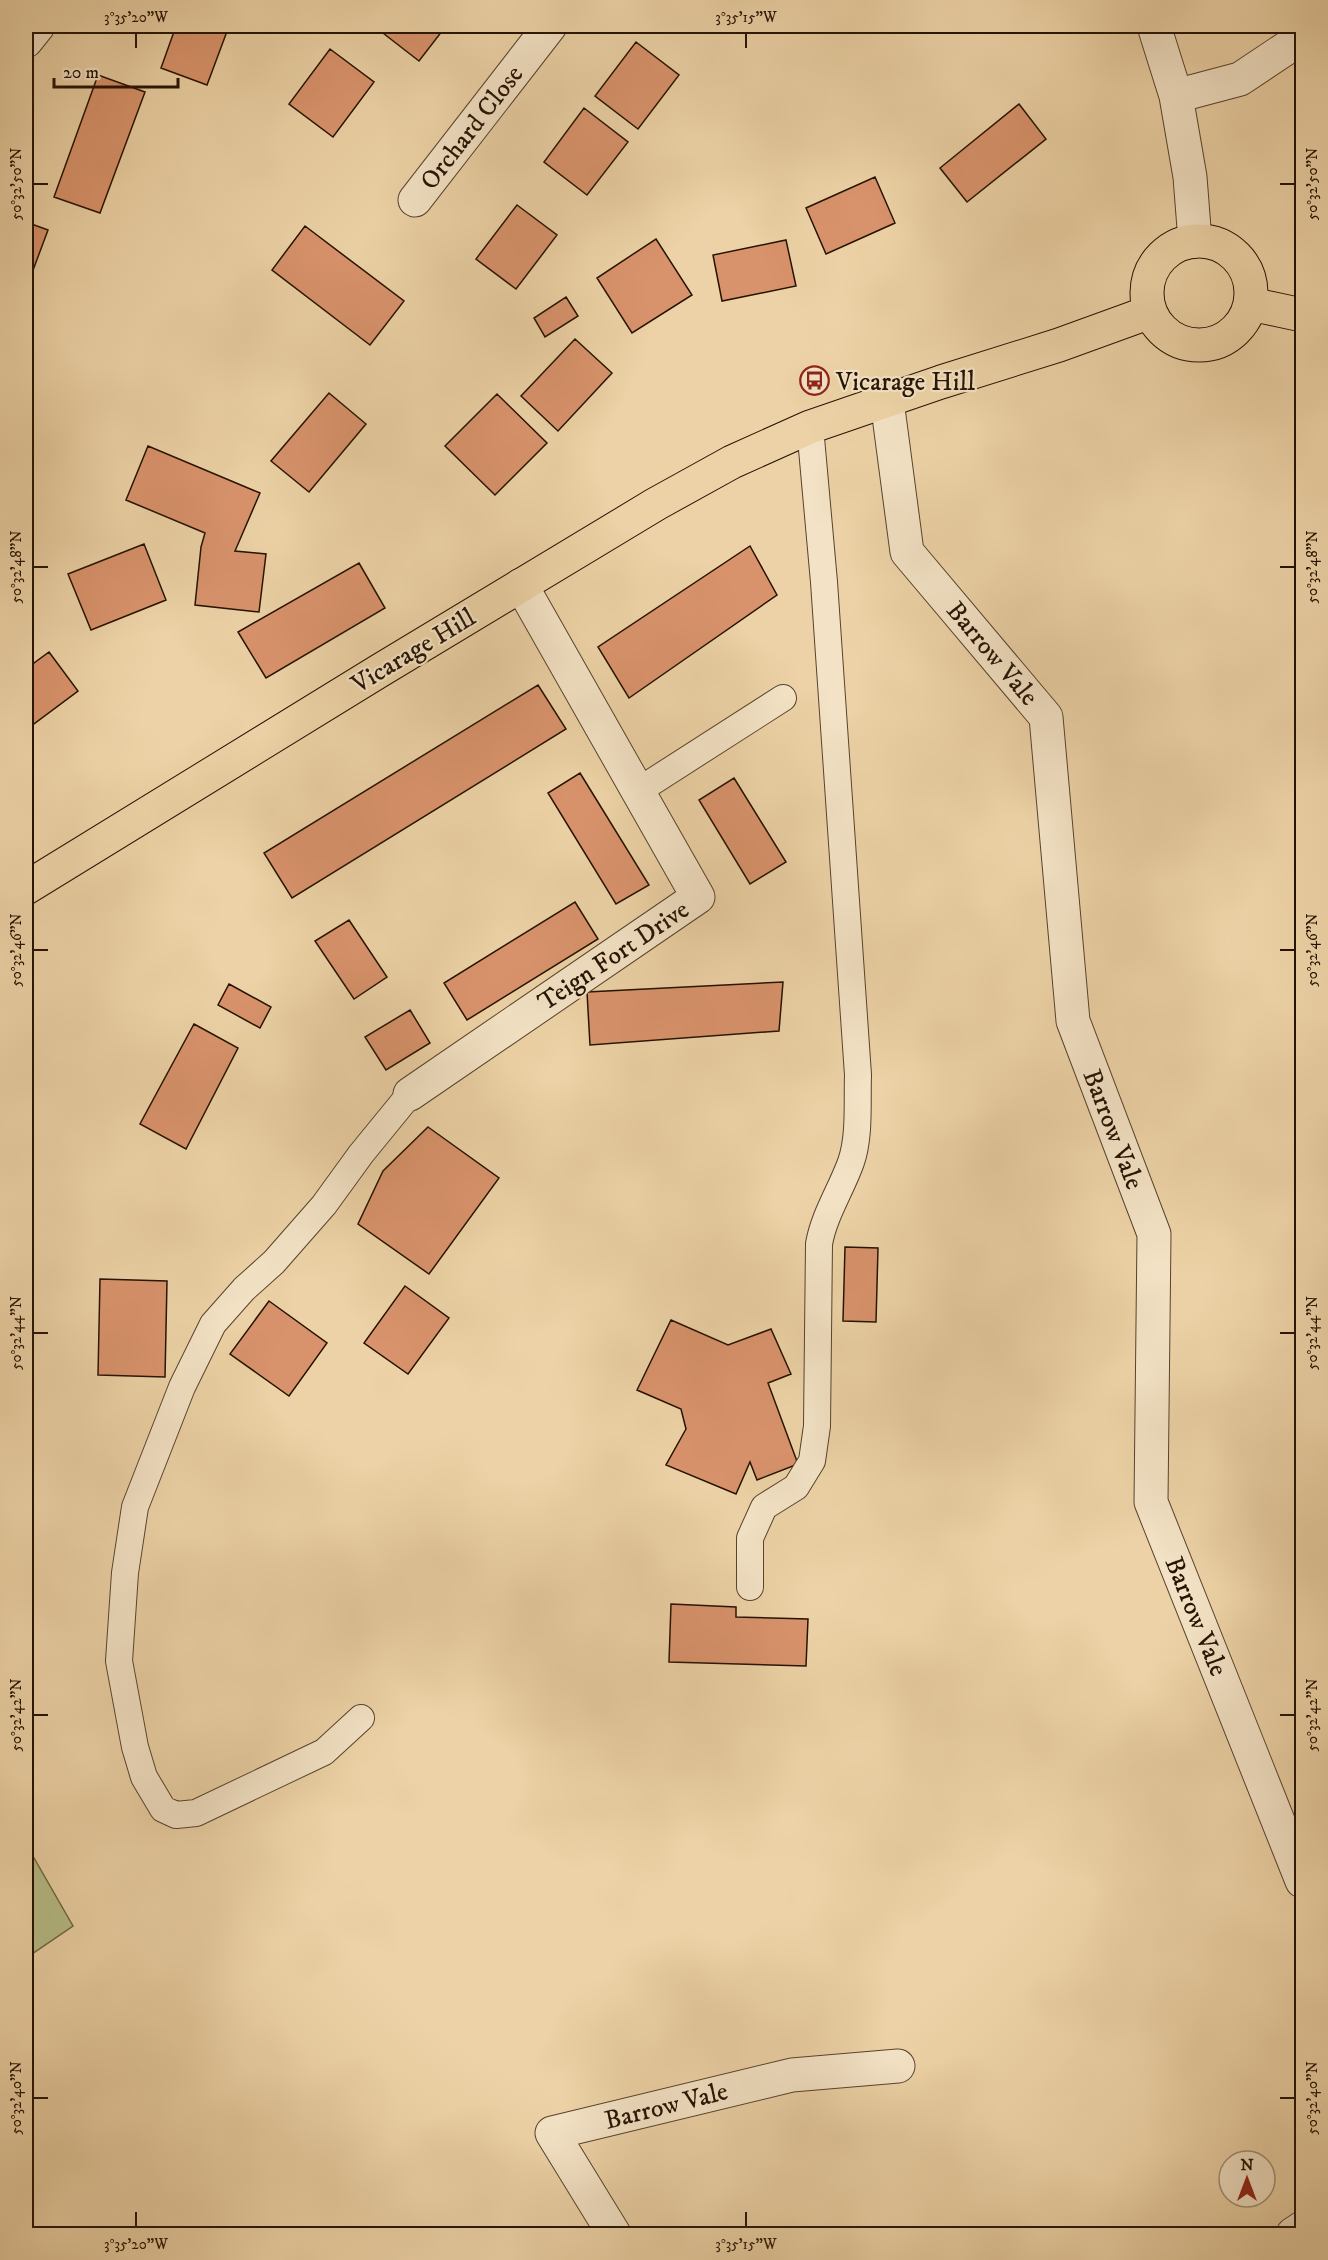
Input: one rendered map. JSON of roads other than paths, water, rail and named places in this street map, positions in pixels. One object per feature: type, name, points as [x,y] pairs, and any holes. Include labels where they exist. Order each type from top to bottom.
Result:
[{"type":"main road","points":[[1195,241],[1211,242],[1226,248],[1239,259],[1248,272],[1251,288],[1251,304],[1244,320],[1234,332],[1220,341],[1204,345],[1187,344],[1172,338],[1159,327],[1150,312],[1147,297],[1148,281],[1155,266],[1165,253],[1179,245],[1195,241]]},
{"type":"main road","points":[[1251,304],[1302,315]]},
{"type":"main road","name":"Vicarage Hill","points":[[26,888],[521,585],[656,504],[732,462],[810,428],[1059,345],[1150,312]]},
{"type":"street","points":[[26,41],[38,26]]},
{"type":"street","name":"Orchard Close","points":[[415,200],[550,26]]},
{"type":"street","points":[[1154,26],[1176,96],[1190,177],[1195,241]]},
{"type":"street","points":[[1176,96],[1240,79],[1294,43],[1302,30]]},
{"type":"street","name":"Barrow Vale","points":[[887,401],[907,552],[1046,717],[1073,1021],[1154,1234],[1151,1502],[1302,1881]]},
{"type":"street","name":"Teign Fort Drive","points":[[410,1094],[698,897],[521,585]]},
{"type":"street","name":"Barrow Vale","points":[[614,2235],[552,2133],[792,2075],[898,2066]]},
{"type":"street","points":[[1293,2235],[1302,2228]]},
{"type":"lane","points":[[750,1587],[750,1538],[764,1507],[796,1487],[812,1461],[817,1426],[819,1244],[822,1227],[855,1146],[858,1075],[825,594],[810,428]]},
{"type":"lane","points":[[638,791],[783,698]]},
{"type":"lane","points":[[362,1718],[324,1752],[196,1813],[176,1815],[163,1809],[144,1777],[135,1747],[120,1661],[125,1573],[135,1507],[182,1387],[213,1324],[244,1289],[274,1262],[324,1205],[361,1154],[410,1094]]},
{"type":"place","name":"Vicarage Hill","points":[[815,381]]}]
